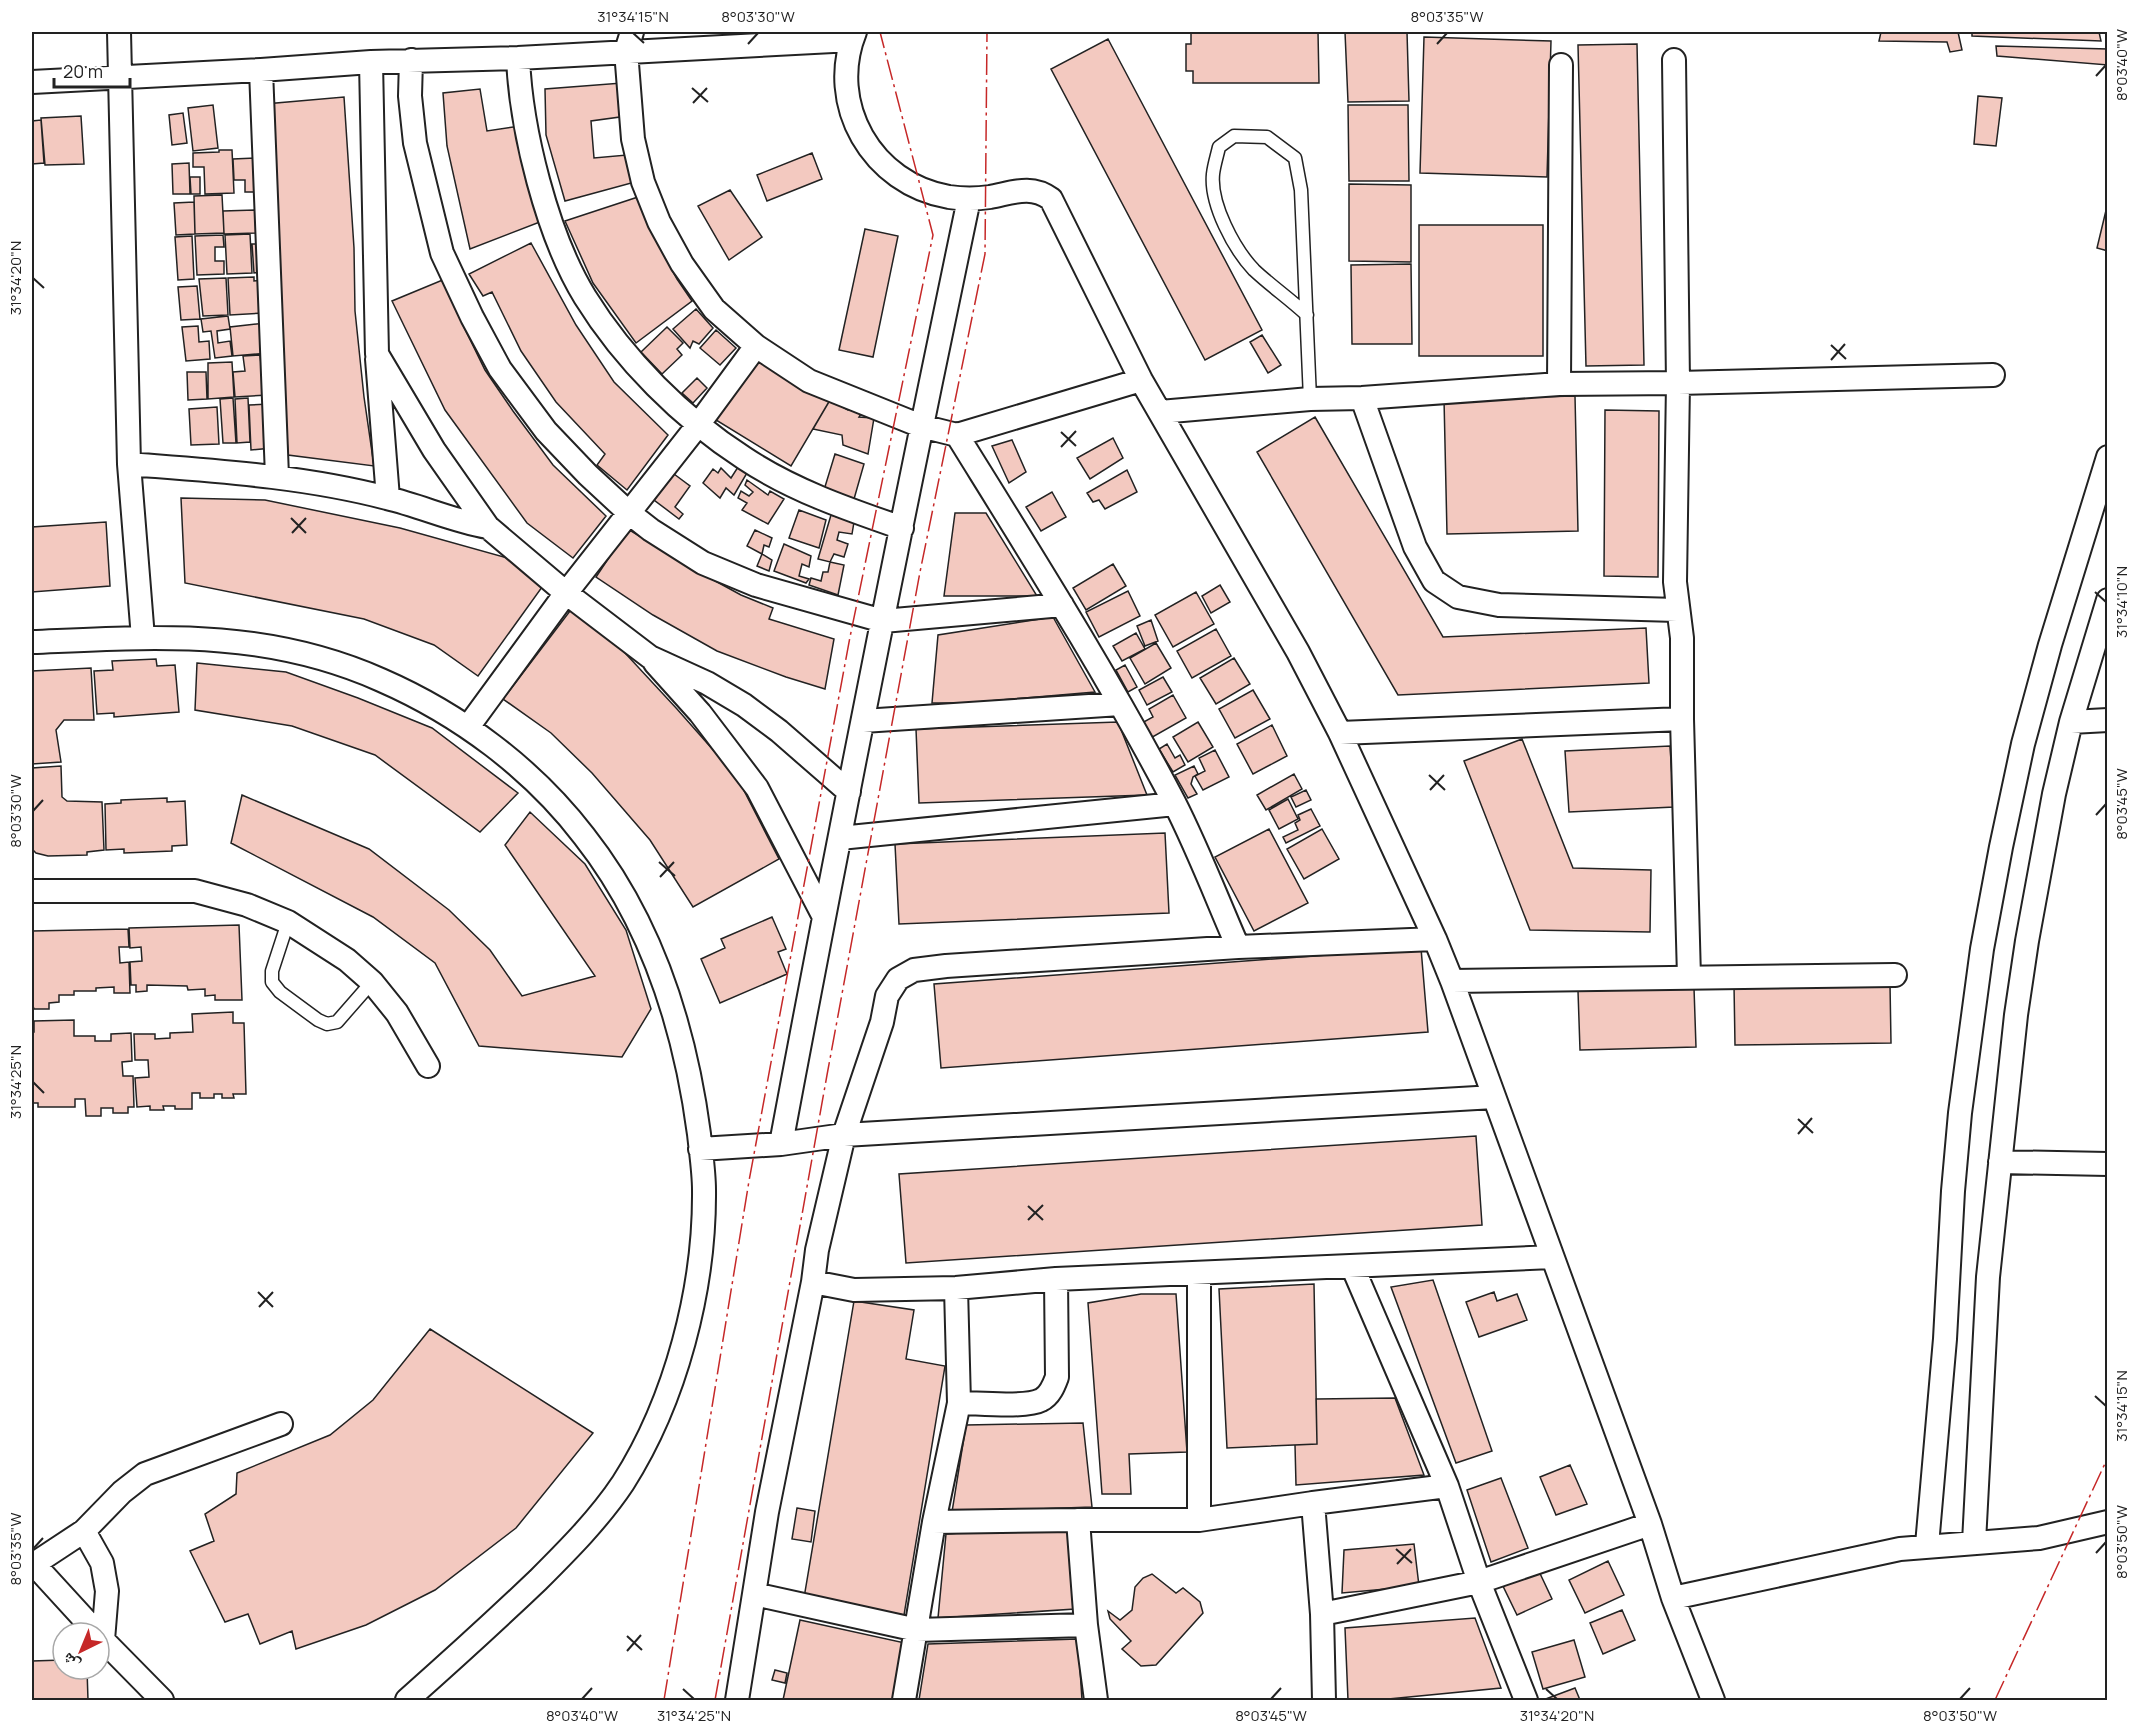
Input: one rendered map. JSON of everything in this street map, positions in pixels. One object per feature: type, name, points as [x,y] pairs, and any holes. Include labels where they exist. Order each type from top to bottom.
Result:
[{"type":"street","points":[[119,32],[129,464],[143,638]]},
{"type":"street","points":[[32,82],[411,60],[518,58],[629,41],[853,36],[847,60],[848,102],[854,122],[864,141],[876,158],[891,172],[928,192],[969,199],[1025,190],[1043,194],[1050,200],[1141,380],[1298,652],[1340,733],[1435,939],[1650,1524],[1673,1598],[1713,1701]]},
{"type":"street","points":[[629,41],[633,139],[643,182],[659,222],[682,264],[714,309],[756,346],[809,381],[921,426],[957,435],[1141,380]]},
{"type":"street","points":[[518,58],[519,88],[533,158],[555,235],[585,297],[633,362],[698,425],[745,459],[790,484],[839,506],[902,528]]},
{"type":"street","points":[[411,60],[410,96],[415,143],[442,253],[467,306],[500,369],[546,431],[628,512],[651,530],[703,563],[756,585],[883,621],[1062,605]]},
{"type":"street","points":[[1674,60],[1678,383],[1675,582],[1682,638],[1689,977]]},
{"type":"street","points":[[371,62],[376,354],[388,498]]},
{"type":"street","points":[[1560,384],[1561,65]]},
{"type":"street","points":[[261,70],[277,476]]},
{"type":"street","points":[[781,1144],[921,426],[969,199]]},
{"type":"street","points":[[468,727],[566,593],[698,425],[756,346]]},
{"type":"street","points":[[376,354],[434,450],[488,527],[566,593],[650,657],[700,713],[757,788],[824,917]]},
{"type":"street","points":[[1160,412],[1310,399],[1362,398],[1560,384],[1993,375]]},
{"type":"street","points":[[1362,398],[1415,547],[1434,580],[1458,597],[1498,605],[1677,610]]},
{"type":"street","points":[[957,435],[1062,605],[1175,804],[1238,948]]},
{"type":"street","points":[[1927,1545],[1945,1340],[1956,1158],[1968,1044],[1982,949],[2023,744],[2049,645],[2108,457]]},
{"type":"street","points":[[129,464],[277,476],[388,498],[465,523],[488,527]]},
{"type":"street","points":[[1974,1542],[1988,1277],[2013,1036],[2027,941],[2054,794],[2071,722],[2108,600]]},
{"type":"street","points":[[32,642],[143,638],[224,639],[312,655],[381,680],[423,700],[468,727],[546,792],[585,836],[612,875],[643,932],[668,992],[683,1045],[695,1104],[705,1188],[696,1291],[684,1340],[665,1397],[623,1483],[569,1549],[493,1623],[407,1701]]},
{"type":"street","points":[[650,657],[707,683],[744,705],[779,730],[849,792]]},
{"type":"street","points":[[863,721],[1120,704]]},
{"type":"street","points":[[1340,733],[1682,719]]},
{"type":"street","points":[[2071,722],[2108,720]]},
{"type":"street","points":[[840,838],[1175,804]]},
{"type":"street","points":[[32,891],[195,891],[247,905],[288,922],[347,960],[372,982],[397,1013],[428,1066]]},
{"type":"street","points":[[737,1701],[767,1512],[813,1282],[817,1250],[844,1135],[882,1022],[887,996],[898,979],[914,970],[946,966],[1238,948],[1435,939]]},
{"type":"street","points":[[1452,981],[1895,975]]},
{"type":"street","points":[[700,1149],[781,1144],[844,1135],[1494,1097]]},
{"type":"street","points":[[2000,1162],[2108,1164]]},
{"type":"street","points":[[813,1282],[854,1290],[956,1288],[1056,1280],[1552,1257]]},
{"type":"street","points":[[1353,1268],[1447,1486],[1479,1582],[1526,1701]]},
{"type":"street","points":[[1199,1274],[1199,1520]]},
{"type":"street","points":[[959,1404],[1031,1403],[1043,1400],[1052,1391],[1057,1377],[1056,1280]]},
{"type":"street","points":[[904,1701],[934,1522],[959,1404],[956,1288]]},
{"type":"street","points":[[86,1621],[33,1563],[84,1531],[122,1492],[145,1474],[281,1424]]},
{"type":"street","points":[[934,1522],[1199,1520],[1447,1486]]},
{"type":"street","points":[[1313,1503],[1322,1614],[1324,1701]]},
{"type":"street","points":[[1078,1520],[1086,1625],[1096,1701]]},
{"type":"street","points":[[1673,1598],[1900,1549],[1927,1545],[2039,1538],[2108,1522]]},
{"type":"street","points":[[1322,1614],[1479,1582],[1650,1524]]},
{"type":"street","points":[[84,1531],[102,1563],[104,1572],[107,1591],[102,1621]]},
{"type":"street","points":[[754,1594],[917,1630],[1086,1625]]},
{"type":"street","points":[[111,1650],[148,1697]]},
{"type":"lane","points":[[1307,315],[1254,269],[1233,242],[1218,208],[1213,176],[1219,147],[1234,136],[1267,137],[1295,158],[1301,190],[1307,315],[1310,399]]},
{"type":"lane","points":[[288,922],[272,971],[272,982],[280,992],[318,1020],[327,1024],[337,1022],[372,982]]},
{"type":"building","points":[[1191,32],[1318,32],[1319,83],[1193,83],[1193,71],[1186,71],[1186,44],[1191,44]]},
{"type":"building","points":[[1345,32],[1407,32],[1409,101],[1348,102]]},
{"type":"building","points":[[1881,32],[1958,32],[1962,50],[1950,52],[1947,42],[1879,41]]},
{"type":"building","points":[[1972,32],[2099,32],[2101,41],[1972,36]]},
{"type":"building","points":[[1424,37],[1551,41],[1547,177],[1420,173]]},
{"type":"building","points":[[1108,39],[1262,330],[1205,360],[1051,69]]},
{"type":"building","points":[[1637,44],[1644,365],[1586,366],[1578,45]]},
{"type":"building","points":[[1996,46],[2108,49],[2108,65],[1997,56]]},
{"type":"building","points":[[622,83],[627,116],[591,121],[594,158],[627,155],[635,182],[565,201],[546,135],[545,89]]},
{"type":"building","points":[[480,89],[487,131],[520,126],[545,220],[470,249],[447,146],[443,93]]},
{"type":"building","points":[[1978,96],[2002,98],[1996,146],[1974,144]]},
{"type":"building","points":[[344,97],[354,248],[355,311],[374,466],[288,455],[265,104]]},
{"type":"building","points":[[213,105],[218,148],[193,151],[188,108]]},
{"type":"building","points":[[1348,105],[1408,105],[1409,181],[1349,181]]},
{"type":"building","points":[[183,113],[187,143],[172,145],[169,115]]},
{"type":"building","points":[[81,116],[84,164],[45,165],[41,118]]},
{"type":"building","points":[[41,120],[44,163],[32,164],[32,121]]},
{"type":"building","points":[[219,150],[232,150],[234,193],[205,194],[204,167],[193,167],[193,153],[219,152]]},
{"type":"building","points":[[812,153],[822,179],[767,201],[757,175]]},
{"type":"building","points":[[255,158],[257,192],[245,192],[245,180],[234,180],[233,159]]},
{"type":"building","points":[[189,163],[190,194],[173,194],[172,164]]},
{"type":"building","points":[[190,177],[200,177],[200,194],[191,194]]},
{"type":"building","points":[[1349,184],[1411,185],[1411,262],[1349,261]]},
{"type":"building","points":[[730,190],[762,237],[729,260],[698,206]]},
{"type":"building","points":[[222,195],[224,233],[195,234],[194,196]]},
{"type":"building","points":[[638,197],[657,242],[692,301],[636,343],[593,283],[565,221]]},
{"type":"building","points":[[194,202],[195,234],[176,235],[174,203]]},
{"type":"building","points":[[2108,202],[2108,251],[2097,248]]},
{"type":"building","points":[[255,210],[256,233],[224,234],[223,211]]},
{"type":"building","points":[[1419,225],[1543,225],[1543,356],[1419,356]]},
{"type":"building","points":[[865,229],[898,236],[873,357],[839,350]]},
{"type":"building","points":[[250,234],[252,273],[227,274],[225,235]]},
{"type":"building","points":[[223,235],[224,247],[215,247],[215,261],[224,261],[224,274],[197,275],[195,236]]},
{"type":"building","points":[[192,236],[194,279],[178,280],[175,237]]},
{"type":"building","points":[[531,243],[576,325],[614,382],[668,435],[627,490],[597,465],[605,454],[556,402],[521,351],[492,292],[483,296],[469,274]]},
{"type":"building","points":[[252,244],[259,244],[261,272],[254,273]]},
{"type":"building","points":[[1411,264],[1412,344],[1352,344],[1351,265]]},
{"type":"building","points":[[254,277],[254,281],[262,280],[264,313],[230,315],[228,278]]},
{"type":"building","points":[[226,278],[228,315],[203,316],[199,279]]},
{"type":"building","points":[[445,279],[462,323],[485,370],[553,465],[606,516],[573,558],[527,523],[445,410],[392,301]]},
{"type":"building","points":[[197,286],[200,319],[181,320],[178,287]]},
{"type":"building","points":[[696,309],[713,328],[699,344],[693,341],[690,348],[673,329]]},
{"type":"building","points":[[228,316],[230,329],[217,331],[218,343],[230,341],[232,356],[215,358],[211,331],[203,332],[201,319]]},
{"type":"building","points":[[266,323],[269,353],[233,356],[230,327]]},
{"type":"building","points":[[198,326],[199,342],[209,341],[210,359],[186,361],[182,327]]},
{"type":"building","points":[[667,327],[683,343],[677,349],[682,355],[662,374],[641,352]]},
{"type":"building","points":[[716,330],[736,348],[720,365],[700,348]]},
{"type":"building","points":[[1262,335],[1281,365],[1268,373],[1250,342]]},
{"type":"building","points":[[260,355],[261,364],[266,363],[268,395],[235,397],[233,372],[245,371],[243,356]]},
{"type":"building","points":[[755,355],[830,400],[791,466],[716,420]]},
{"type":"building","points":[[232,362],[234,397],[208,399],[208,363]]},
{"type":"building","points":[[187,372],[206,372],[207,399],[188,400]]},
{"type":"building","points":[[697,378],[707,388],[693,403],[682,393]]},
{"type":"building","points":[[1575,396],[1578,531],[1447,534],[1444,399]]},
{"type":"building","points":[[233,398],[236,443],[223,443],[220,399]]},
{"type":"building","points":[[248,398],[250,442],[237,443],[235,399]]},
{"type":"building","points":[[830,400],[848,410],[852,403],[864,409],[859,417],[874,418],[868,454],[843,445],[842,435],[813,429]]},
{"type":"building","points":[[269,404],[272,448],[251,450],[249,405]]},
{"type":"building","points":[[217,407],[219,444],[191,445],[189,409]]},
{"type":"building","points":[[1605,410],[1659,411],[1658,577],[1604,576]]},
{"type":"building","points":[[1315,417],[1443,637],[1646,628],[1649,683],[1398,695],[1257,452]]},
{"type":"building","points":[[1113,438],[1123,458],[1090,479],[1077,458]]},
{"type":"building","points":[[1012,440],[1026,472],[1009,483],[992,446]]},
{"type":"building","points":[[835,454],[864,464],[854,499],[824,490]]},
{"type":"building","points":[[738,467],[747,473],[734,495],[726,488],[720,498],[703,483],[713,469],[718,473],[721,468],[731,478]]},
{"type":"building","points":[[1127,470],[1137,492],[1105,509],[1099,500],[1093,502],[1087,493]]},
{"type":"building","points":[[674,474],[690,486],[675,507],[683,514],[679,519],[654,500]]},
{"type":"building","points":[[747,480],[768,495],[770,491],[784,499],[768,524],[742,510],[747,503],[738,498],[741,491],[749,496],[753,492],[745,485]]},
{"type":"building","points":[[1052,492],[1066,517],[1041,531],[1026,507]]},
{"type":"building","points":[[181,498],[265,500],[400,528],[518,561],[545,583],[478,676],[434,645],[364,619],[185,583]]},
{"type":"building","points":[[799,510],[826,520],[819,548],[789,538]]},
{"type":"building","points":[[955,513],[986,513],[1037,596],[944,596]]},
{"type":"building","points":[[831,515],[854,522],[852,534],[839,532],[837,540],[848,544],[844,557],[834,554],[830,562],[818,559]]},
{"type":"building","points":[[106,522],[110,586],[32,592],[32,527]]},
{"type":"building","points":[[628,529],[686,565],[741,595],[773,608],[769,619],[834,639],[825,689],[717,651],[653,615],[596,577]]},
{"type":"building","points":[[755,530],[772,538],[769,547],[764,545],[762,554],[747,546]]},
{"type":"building","points":[[784,544],[811,556],[809,567],[802,564],[799,576],[809,579],[806,583],[774,571]]},
{"type":"building","points":[[762,554],[772,560],[769,571],[757,566]]},
{"type":"building","points":[[830,562],[844,565],[838,595],[809,585],[811,578],[821,581],[823,572],[828,572]]},
{"type":"building","points":[[1113,564],[1126,586],[1086,610],[1073,588]]},
{"type":"building","points":[[1220,585],[1230,602],[1211,613],[1202,596]]},
{"type":"building","points":[[1128,591],[1140,616],[1099,637],[1086,612]]},
{"type":"building","points":[[1196,592],[1214,624],[1173,647],[1155,615]]},
{"type":"building","points":[[573,607],[613,640],[737,777],[779,859],[693,907],[650,840],[592,773],[551,733],[503,699]]},
{"type":"building","points":[[1053,617],[1095,692],[966,703],[932,703],[938,635]]},
{"type":"building","points":[[1151,620],[1158,641],[1145,646],[1137,626]]},
{"type":"building","points":[[1216,629],[1231,656],[1192,678],[1177,651]]},
{"type":"building","points":[[1136,633],[1145,649],[1122,661],[1113,646]]},
{"type":"building","points":[[1156,643],[1171,668],[1145,684],[1130,658]]},
{"type":"building","points":[[1234,658],[1250,684],[1216,704],[1200,678]]},
{"type":"building","points":[[156,659],[157,666],[175,665],[179,712],[114,717],[114,713],[97,714],[94,671],[113,670],[112,661]]},
{"type":"building","points":[[197,663],[286,672],[358,698],[432,728],[518,793],[480,832],[375,755],[292,726],[195,710]]},
{"type":"building","points":[[1125,665],[1137,687],[1128,692],[1116,670]]},
{"type":"building","points":[[91,668],[94,720],[64,720],[56,730],[61,762],[32,764],[32,671]]},
{"type":"building","points":[[1163,677],[1172,692],[1147,705],[1139,690]]},
{"type":"building","points":[[1253,690],[1270,719],[1235,738],[1219,709]]},
{"type":"building","points":[[1173,695],[1186,718],[1149,739],[1140,724],[1153,717],[1149,709]]},
{"type":"building","points":[[1118,722],[1147,795],[919,803],[916,729]]},
{"type":"building","points":[[1198,722],[1213,747],[1188,762],[1173,737]]},
{"type":"building","points":[[1272,725],[1287,756],[1253,774],[1237,744]]},
{"type":"building","points":[[1522,739],[1573,868],[1651,870],[1650,932],[1530,930],[1464,761]]},
{"type":"building","points":[[1167,744],[1175,758],[1180,755],[1185,765],[1173,772],[1159,749]]},
{"type":"building","points":[[1670,746],[1674,807],[1569,812],[1565,751]]},
{"type":"building","points":[[1215,750],[1229,777],[1203,790],[1195,776],[1205,771],[1199,758]]},
{"type":"building","points":[[61,766],[62,797],[67,801],[102,802],[104,850],[87,852],[87,855],[48,856],[36,853],[32,849],[32,768]]},
{"type":"building","points":[[1194,766],[1198,774],[1193,777],[1191,784],[1197,794],[1188,798],[1175,775]]},
{"type":"building","points":[[1294,774],[1302,789],[1266,810],[1257,795]]},
{"type":"building","points":[[1306,790],[1311,800],[1296,807],[1291,797]]},
{"type":"building","points":[[242,795],[369,849],[449,910],[490,950],[522,996],[595,976],[505,845],[530,812],[585,864],[626,930],[651,1009],[622,1057],[479,1046],[435,963],[373,917],[231,843]]},
{"type":"building","points":[[167,798],[167,802],[185,801],[187,845],[172,846],[172,851],[124,853],[124,849],[106,850],[105,804],[121,803],[121,800]]},
{"type":"building","points":[[1288,799],[1298,819],[1279,829],[1269,810]]},
{"type":"building","points":[[1311,809],[1320,826],[1286,843],[1283,837],[1298,830],[1295,823],[1300,820],[1298,815]]},
{"type":"building","points":[[1269,829],[1308,903],[1254,931],[1215,857]]},
{"type":"building","points":[[1322,829],[1339,859],[1304,879],[1287,849]]},
{"type":"building","points":[[1165,833],[1169,913],[899,924],[895,844]]},
{"type":"building","points":[[772,917],[786,949],[778,952],[787,974],[720,1003],[701,959],[725,948],[721,939]]},
{"type":"building","points":[[239,925],[242,1000],[215,1000],[215,995],[205,996],[205,989],[188,990],[187,986],[147,985],[147,991],[136,992],[136,985],[131,985],[130,962],[142,961],[141,947],[130,948],[129,928]]},
{"type":"building","points":[[128,929],[129,947],[119,947],[120,963],[129,962],[130,993],[114,993],[114,987],[96,988],[96,991],[74,991],[74,995],[59,995],[59,1002],[49,1003],[49,1009],[34,1009],[32,1006],[32,931]]},
{"type":"building","points":[[1421,948],[1428,1032],[941,1068],[934,984]]},
{"type":"building","points":[[1890,984],[1891,1043],[1735,1045],[1734,985]]},
{"type":"building","points":[[1694,988],[1696,1047],[1580,1050],[1578,991]]},
{"type":"building","points":[[233,1012],[233,1023],[244,1023],[246,1094],[233,1094],[234,1098],[222,1098],[222,1094],[214,1094],[214,1098],[200,1098],[200,1093],[192,1093],[192,1109],[163,1106],[164,1110],[150,1110],[150,1106],[137,1107],[135,1078],[149,1077],[148,1060],[135,1060],[134,1034],[155,1034],[155,1039],[170,1038],[170,1033],[193,1032],[192,1014]]},
{"type":"building","points":[[74,1020],[74,1036],[95,1036],[95,1041],[111,1041],[111,1034],[131,1033],[132,1061],[122,1062],[123,1076],[133,1076],[134,1107],[128,1107],[128,1113],[113,1113],[113,1108],[101,1108],[101,1116],[86,1116],[85,1099],[75,1099],[75,1107],[38,1107],[38,1103],[32,1103],[34,1021]]},
{"type":"building","points":[[1476,1136],[1482,1225],[906,1263],[899,1174]]},
{"type":"building","points":[[1433,1280],[1492,1451],[1456,1463],[1391,1287]]},
{"type":"building","points":[[1314,1284],[1317,1444],[1227,1448],[1219,1289]]},
{"type":"building","points":[[1494,1292],[1497,1301],[1517,1294],[1527,1320],[1479,1337],[1466,1302]]},
{"type":"building","points":[[1141,1294],[1176,1294],[1187,1452],[1129,1454],[1131,1494],[1102,1494],[1088,1303]]},
{"type":"building","points":[[854,1301],[914,1310],[906,1359],[945,1366],[904,1615],[804,1598]]},
{"type":"building","points":[[430,1329],[593,1433],[516,1528],[435,1590],[366,1625],[296,1649],[292,1631],[260,1644],[248,1614],[225,1622],[190,1551],[214,1541],[205,1514],[236,1494],[237,1473],[330,1435],[373,1400]]},
{"type":"building","points":[[1395,1398],[1424,1475],[1296,1485],[1295,1445],[1317,1444],[1316,1399]]},
{"type":"building","points":[[1083,1423],[1092,1507],[952,1512],[966,1425]]},
{"type":"building","points":[[1570,1465],[1587,1504],[1556,1515],[1540,1477]]},
{"type":"building","points":[[1501,1478],[1528,1548],[1491,1562],[1467,1490]]},
{"type":"building","points":[[797,1508],[815,1511],[811,1542],[792,1539]]},
{"type":"building","points":[[1072,1525],[1075,1609],[938,1618],[946,1534]]},
{"type":"building","points":[[1414,1544],[1419,1586],[1342,1593],[1344,1550]]},
{"type":"building","points":[[1608,1561],[1624,1595],[1585,1613],[1569,1580]]},
{"type":"building","points":[[1536,1565],[1552,1599],[1517,1615],[1501,1582]]},
{"type":"building","points":[[1152,1574],[1176,1593],[1183,1588],[1200,1602],[1203,1613],[1156,1665],[1141,1666],[1122,1649],[1131,1641],[1110,1619],[1108,1611],[1120,1620],[1132,1610],[1135,1587],[1143,1578]]},
{"type":"building","points":[[1622,1610],[1635,1640],[1603,1654],[1590,1623]]},
{"type":"building","points":[[1475,1618],[1501,1688],[1378,1700],[1348,1700],[1345,1628]]},
{"type":"building","points":[[800,1620],[905,1643],[893,1700],[783,1700]]},
{"type":"building","points":[[1078,1639],[1082,1700],[919,1700],[928,1644]]},
{"type":"building","points":[[1574,1640],[1585,1677],[1543,1689],[1532,1652]]},
{"type":"building","points":[[51,1660],[51,1681],[87,1681],[88,1700],[32,1700],[32,1661]]},
{"type":"building","points":[[775,1670],[787,1673],[785,1683],[772,1680]]},
{"type":"building","points":[[1575,1688],[1580,1700],[1543,1700]]},
{"type":"power","points":[[664,1700],[749,1181],[850,637],[933,235],[880,32]]},
{"type":"power","points":[[715,1700],[920,572],[985,254],[987,32]]},
{"type":"power","points":[[1995,1700],[2108,1457]]}]
